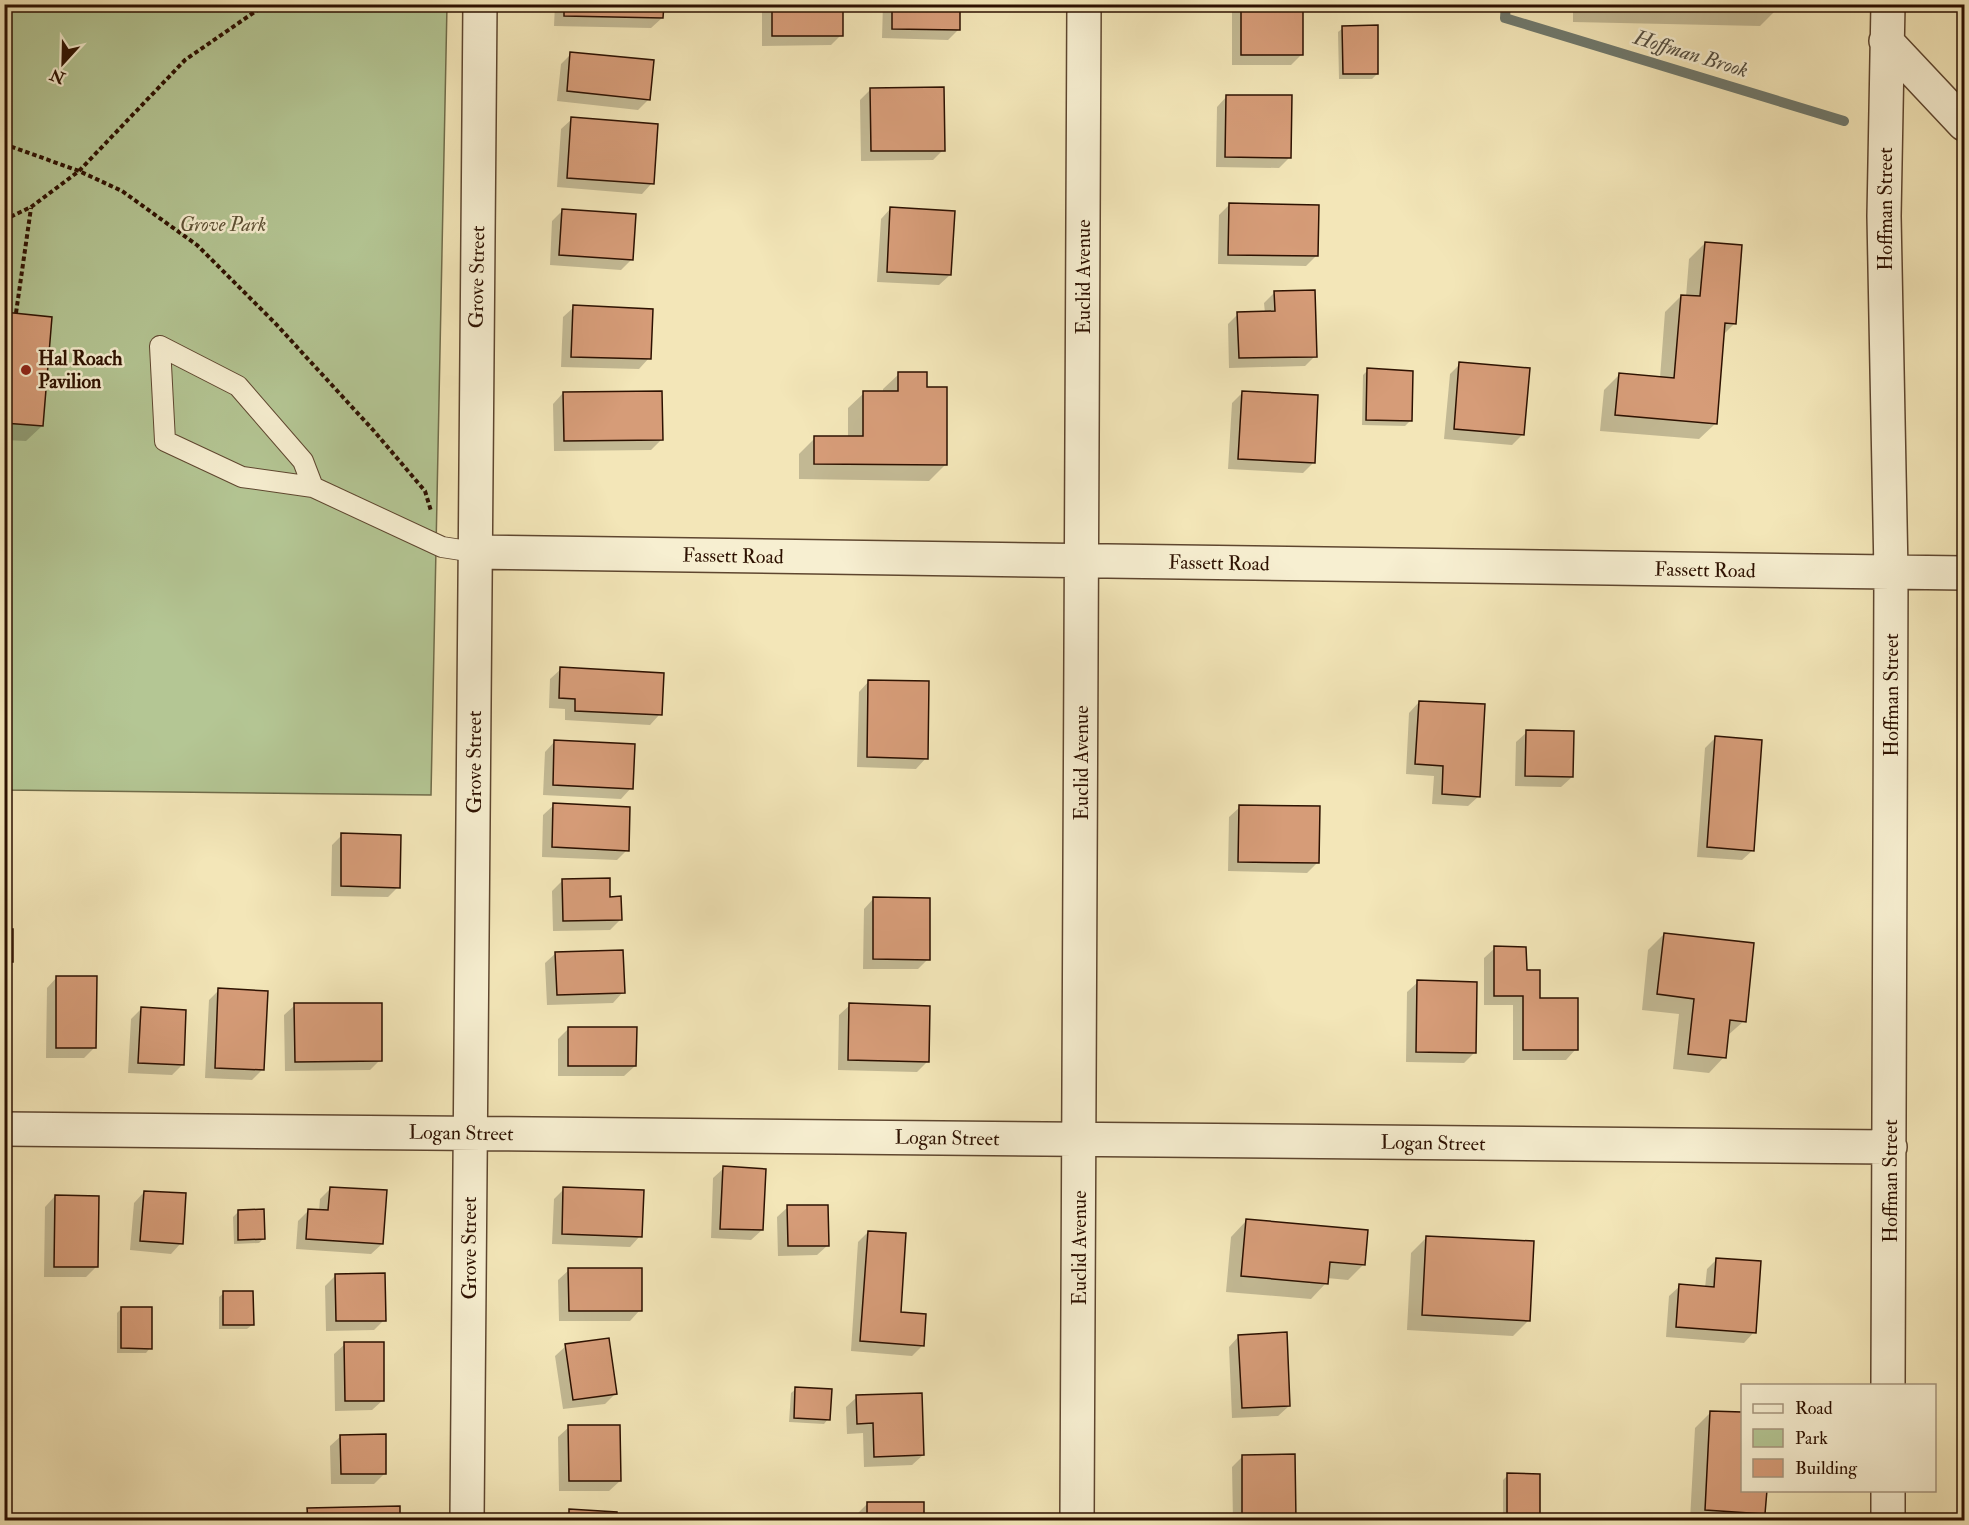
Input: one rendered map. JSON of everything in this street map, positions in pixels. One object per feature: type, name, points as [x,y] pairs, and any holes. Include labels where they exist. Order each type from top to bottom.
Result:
[{"type":"street","name":"Grove Street","points":[[467,1521],[480,4]]},
{"type":"street","name":"Euclid Avenue","points":[[1077,1521],[1084,4]]},
{"type":"street","name":"Hoffman Street","points":[[1888,4],[1885,240],[1891,573],[1888,1384]]},
{"type":"street","points":[[1886,41],[1965,124]]},
{"type":"street","name":"Fassett Road","points":[[474,552],[1965,573]]},
{"type":"street","name":"Logan Street","points":[[4,1129],[1890,1148]]},
{"type":"street","points":[[1888,1492],[1888,1521]]},
{"type":"lane","points":[[313,487],[303,461],[238,386],[160,346],[165,441],[242,477],[313,487],[442,547],[474,552]]},
{"type":"path","points":[[4,220],[31,207],[79,171],[185,60],[266,4]]},
{"type":"path","points":[[4,144],[79,171],[122,191],[197,245],[275,323],[374,431],[425,491],[442,547]]},
{"type":"path","points":[[16,313],[31,207]]},
{"type":"green space","name":"Grove Park","points":[[5,5],[447,5],[431,795],[5,790]]},
{"type":"building","points":[[564,4],[664,4],[663,18],[564,16]]},
{"type":"building","points":[[772,4],[843,4],[843,36],[772,36]]},
{"type":"building","points":[[892,4],[960,4],[960,30],[892,29]]},
{"type":"building","points":[[1241,4],[1303,4],[1303,55],[1241,55]]},
{"type":"building","points":[[1588,4],[1778,4],[1778,11],[1588,7]]},
{"type":"building","points":[[1378,25],[1378,74],[1343,74],[1342,26]]},
{"type":"building","points":[[570,52],[654,60],[650,100],[567,91]]},
{"type":"building","points":[[944,87],[945,151],[871,151],[870,88]]},
{"type":"building","points":[[1226,95],[1292,95],[1291,158],[1225,157]]},
{"type":"building","points":[[571,117],[658,124],[654,184],[567,178]]},
{"type":"building","points":[[1229,203],[1319,205],[1318,256],[1228,255]]},
{"type":"building","points":[[890,207],[955,211],[951,275],[887,272]]},
{"type":"building","points":[[562,209],[636,214],[633,260],[559,255]]},
{"type":"building","points":[[1705,242],[1742,245],[1736,324],[1725,323],[1717,424],[1615,415],[1619,373],[1674,378],[1681,295],[1700,296]]},
{"type":"building","points":[[1315,290],[1317,357],[1239,358],[1237,312],[1275,311],[1274,291]]},
{"type":"building","points":[[573,305],[653,309],[651,359],[571,357]]},
{"type":"building","name":"Hal Roach Pavilion","points":[[4,312],[52,317],[43,426],[4,423]]},
{"type":"building","points":[[1459,362],[1530,368],[1524,435],[1454,429]]},
{"type":"building","points":[[1367,368],[1413,371],[1412,421],[1366,420]]},
{"type":"building","points":[[898,372],[927,372],[927,387],[947,387],[947,465],[814,464],[814,436],[863,436],[863,391],[898,391]]},
{"type":"building","points":[[662,391],[663,440],[564,441],[563,392]]},
{"type":"building","points":[[1242,391],[1318,395],[1315,463],[1238,459]]},
{"type":"building","points":[[560,667],[664,673],[662,715],[575,711],[575,699],[559,698]]},
{"type":"building","points":[[868,680],[929,681],[928,759],[867,757]]},
{"type":"building","points":[[1419,701],[1485,704],[1480,797],[1442,794],[1443,766],[1415,764]]},
{"type":"building","points":[[1526,730],[1574,731],[1573,777],[1525,776]]},
{"type":"building","points":[[1715,736],[1762,740],[1754,851],[1707,847]]},
{"type":"building","points":[[554,740],[635,744],[633,789],[553,785]]},
{"type":"building","points":[[553,803],[630,807],[629,851],[552,847]]},
{"type":"building","points":[[1239,805],[1320,806],[1319,863],[1238,862]]},
{"type":"building","points":[[341,833],[401,835],[400,888],[341,886]]},
{"type":"building","points":[[610,878],[610,897],[621,896],[622,920],[563,921],[562,879]]},
{"type":"building","points":[[873,897],[930,898],[930,960],[873,959]]},
{"type":"building","points":[[4,929],[13,929],[13,962],[4,962]]},
{"type":"building","points":[[1664,933],[1754,943],[1746,1022],[1730,1020],[1726,1058],[1688,1054],[1694,999],[1657,994]]},
{"type":"building","points":[[1494,946],[1526,947],[1527,970],[1540,970],[1540,998],[1578,998],[1578,1050],[1523,1050],[1523,996],[1494,996]]},
{"type":"building","points":[[623,950],[625,993],[557,995],[555,952]]},
{"type":"building","points":[[56,976],[97,976],[96,1048],[56,1048]]},
{"type":"building","points":[[1417,980],[1477,982],[1476,1053],[1416,1052]]},
{"type":"building","points":[[218,988],[268,991],[264,1070],[215,1068]]},
{"type":"building","points":[[294,1003],[382,1003],[382,1061],[295,1062]]},
{"type":"building","points":[[849,1003],[930,1006],[929,1062],[848,1060]]},
{"type":"building","points":[[141,1007],[186,1010],[184,1065],[138,1063]]},
{"type":"building","points":[[568,1027],[637,1027],[636,1066],[568,1066]]},
{"type":"building","points":[[723,1166],[766,1169],[763,1230],[720,1229]]},
{"type":"building","points":[[330,1187],[387,1190],[383,1244],[306,1239],[308,1209],[328,1210]]},
{"type":"building","points":[[563,1187],[644,1190],[642,1237],[562,1234]]},
{"type":"building","points":[[144,1191],[186,1193],[183,1244],[140,1241]]},
{"type":"building","points":[[55,1195],[99,1196],[98,1267],[54,1267]]},
{"type":"building","points":[[787,1205],[828,1205],[829,1246],[788,1246]]},
{"type":"building","points":[[264,1209],[265,1239],[238,1240],[238,1210]]},
{"type":"building","points":[[1246,1219],[1368,1230],[1365,1265],[1330,1262],[1328,1284],[1241,1276]]},
{"type":"building","points":[[868,1231],[906,1233],[901,1312],[926,1314],[924,1346],[860,1341]]},
{"type":"building","points":[[1426,1236],[1534,1241],[1530,1321],[1422,1315]]},
{"type":"building","points":[[1716,1258],[1761,1261],[1756,1333],[1676,1327],[1679,1284],[1714,1287]]},
{"type":"building","points":[[568,1268],[642,1268],[642,1311],[569,1311]]},
{"type":"building","points":[[385,1273],[386,1321],[336,1321],[335,1274]]},
{"type":"building","points":[[223,1291],[253,1291],[254,1325],[223,1325]]},
{"type":"building","points":[[121,1307],[152,1307],[152,1349],[121,1348]]},
{"type":"building","points":[[1287,1332],[1290,1406],[1242,1408],[1238,1335]]},
{"type":"building","points":[[609,1338],[617,1394],[573,1400],[565,1344]]},
{"type":"building","points":[[344,1342],[384,1342],[384,1401],[345,1401]]},
{"type":"building","points":[[795,1387],[832,1389],[830,1420],[794,1418]]},
{"type":"building","points":[[922,1393],[924,1455],[874,1457],[873,1423],[857,1424],[856,1395]]},
{"type":"building","points":[[1710,1411],[1741,1412],[1741,1492],[1767,1492],[1765,1514],[1705,1510]]},
{"type":"building","points":[[568,1425],[620,1425],[621,1481],[569,1481]]},
{"type":"building","points":[[386,1434],[386,1474],[341,1474],[340,1435]]},
{"type":"building","points":[[1295,1454],[1296,1520],[1242,1520],[1242,1455]]},
{"type":"building","points":[[1507,1473],[1540,1474],[1540,1514],[1507,1514]]},
{"type":"building","points":[[867,1502],[924,1502],[924,1520],[867,1520]]},
{"type":"building","points":[[400,1506],[400,1520],[308,1520],[307,1508]]},
{"type":"building","points":[[569,1509],[617,1512],[617,1520],[569,1520]]},
{"type":"waterway","name":"Hoffman Brook","points":[[1506,4],[1505,18],[1844,121]]},
{"type":"waterway","name":"Hoffman Brook","points":[[1963,190],[1964,195]]},
{"type":"place","name":"Hal Roach Pavilion","points":[[26,370]]}]
